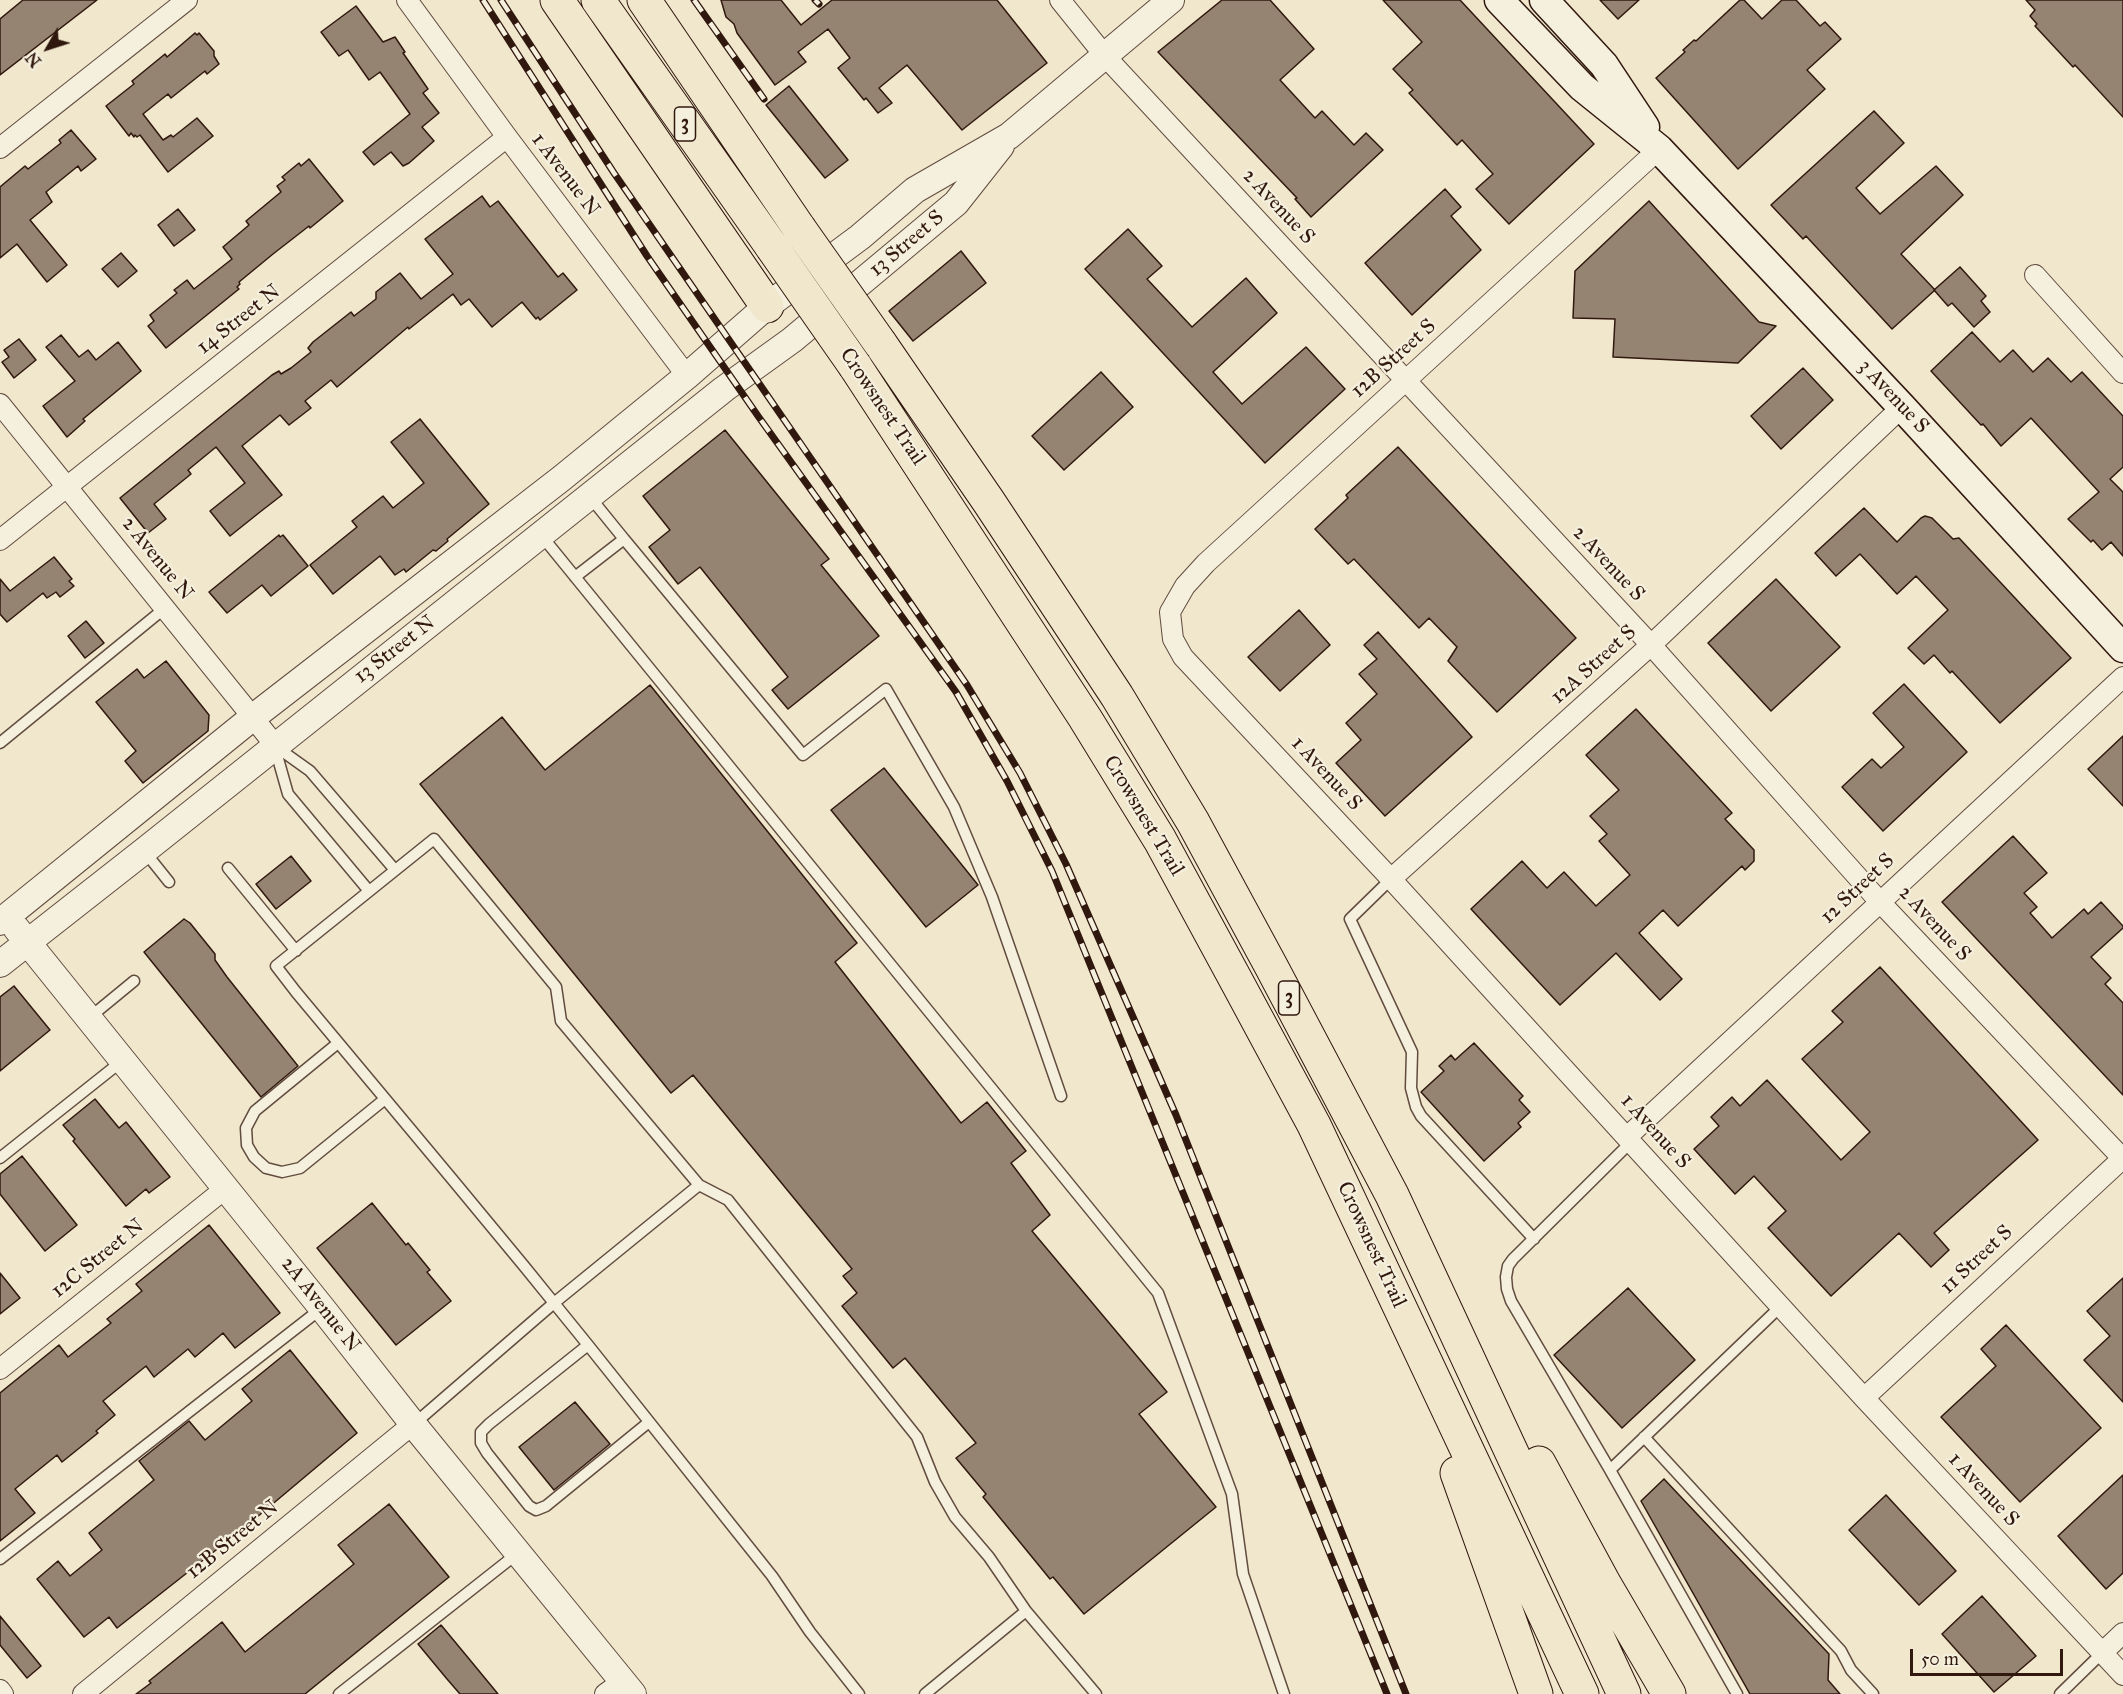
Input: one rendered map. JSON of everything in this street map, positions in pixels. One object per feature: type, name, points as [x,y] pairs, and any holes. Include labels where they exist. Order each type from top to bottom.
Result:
[{"type":"highway","points":[[557,0],[767,306]]},
{"type":"highway","name":"Crowsnest Trail","points":[[598,0],[855,366],[1085,718],[1160,840],[1314,1125],[1581,1694]]},
{"type":"highway","name":"Crowsnest Trail","points":[[644,0],[989,502],[1129,715],[1193,822],[1392,1196],[1624,1694]]},
{"type":"highway","points":[[1392,1196],[1604,1583],[1669,1694]]},
{"type":"highway","points":[[1393,1290],[1536,1694]]},
{"type":"main road","name":"3 Avenue S","points":[[1499,0],[1582,87],[1659,149],[1902,407],[2123,648]]},
{"type":"main road","name":"3 Avenue S","points":[[1544,0],[1604,64],[1659,149]]},
{"type":"street","points":[[0,148],[187,0]]},
{"type":"street","name":"1 Avenue N","points":[[407,0],[687,376]]},
{"type":"street","name":"2 Avenue S","points":[[1060,0],[1106,56],[1651,645],[1880,902],[2123,1158]]},
{"type":"street","name":"13 Street S","points":[[767,306],[860,237],[915,190],[1009,136],[1172,0]]},
{"type":"street","name":"13 Street S","points":[[792,340],[956,203],[1009,136]]},
{"type":"street","name":"14 Street N","points":[[0,540],[507,137]]},
{"type":"street","name":"12B Street S","points":[[1170,612],[1185,586],[1206,563],[1659,149]]},
{"type":"street","points":[[2035,275],[2123,373]]},
{"type":"street","name":"13 Street N","points":[[3,919],[252,718],[461,558],[687,376],[767,306]]},
{"type":"street","name":"13 Street N","points":[[0,964],[723,388],[792,340]]},
{"type":"street","name":"2 Avenue N","points":[[0,404],[274,745]]},
{"type":"street","name":"12A Street S","points":[[1391,879],[1651,645],[1902,407]]},
{"type":"street","name":"1 Avenue S","points":[[1170,612],[1173,639],[1183,657],[1391,879],[1864,1398],[2123,1675]]},
{"type":"street","name":"12 Street S","points":[[1629,1140],[1880,902],[2123,677]]},
{"type":"street","name":"2A Avenue N","points":[[3,919],[27,942],[322,1308],[518,1553],[620,1690]]},
{"type":"street","name":"11 Street S","points":[[1864,1398],[2123,1158]]},
{"type":"street","name":"12C Street N","points":[[0,1368],[225,1188]]},
{"type":"street","name":"12B Street N","points":[[83,1694],[414,1424]]},
{"type":"street","points":[[2102,1653],[2123,1633]]},
{"type":"street","points":[[0,1690],[3,1694]]},
{"type":"lane","points":[[589,496],[803,755],[886,689],[954,807],[992,897],[1061,1096]]},
{"type":"lane","points":[[541,535],[1158,1293],[1232,1494],[1243,1574],[1284,1694]]},
{"type":"lane","points":[[575,577],[624,539]]},
{"type":"lane","points":[[0,744],[165,608]]},
{"type":"lane","points":[[274,745],[310,771],[395,870]]},
{"type":"lane","points":[[274,745],[288,794],[369,891]]},
{"type":"lane","points":[[859,1694],[810,1632],[772,1576],[588,1345],[276,966],[434,838],[556,987],[561,1021],[699,1185],[728,1200],[917,1437],[934,1482],[955,1516],[989,1557],[1026,1611],[1096,1694]]},
{"type":"lane","points":[[144,851],[168,882]]},
{"type":"lane","points":[[228,868],[296,951]]},
{"type":"lane","points":[[1391,879],[1350,919],[1412,1052],[1411,1088],[1416,1107],[1421,1116],[1534,1239]]},
{"type":"lane","points":[[89,1018],[134,981]]},
{"type":"lane","points":[[338,1042],[255,1111],[246,1128],[247,1145],[254,1157],[266,1168],[282,1173],[300,1168],[385,1100]]},
{"type":"lane","points":[[0,1158],[123,1060]]},
{"type":"lane","points":[[1629,1140],[1508,1266],[1507,1290],[1511,1301],[1737,1694]]},
{"type":"lane","points":[[414,1424],[554,1303],[699,1185]]},
{"type":"lane","points":[[1610,1470],[1781,1306]]},
{"type":"lane","points":[[0,1559],[322,1308]]},
{"type":"lane","points":[[588,1345],[481,1432],[481,1443],[529,1506],[536,1510],[546,1506],[649,1422]]},
{"type":"lane","points":[[1644,1437],[1841,1651],[1851,1670],[1873,1694]]},
{"type":"lane","points":[[339,1694],[518,1553]]},
{"type":"lane","points":[[925,1694],[1026,1611]]},
{"type":"lane","points":[[2060,1694],[2102,1653]]},
{"type":"building","points":[[23,0],[97,0],[0,75],[0,19]]},
{"type":"building","points":[[721,0],[781,0],[801,25],[832,0],[997,0],[1047,63],[962,130],[907,65],[879,88],[892,103],[878,113],[866,98],[864,100],[838,68],[850,58],[828,29],[798,52],[806,62],[775,85],[737,33],[734,24],[726,17]]},
{"type":"building","points":[[1222,0],[1270,0],[1314,49],[1280,80],[1315,118],[1322,111],[1354,145],[1366,133],[1383,150],[1311,217],[1295,199],[1297,198],[1158,52]]},
{"type":"building","points":[[1383,0],[1460,0],[1594,144],[1509,224],[1476,189],[1493,174],[1462,140],[1457,145],[1409,93],[1413,90],[1393,69],[1422,42]]},
{"type":"building","points":[[1600,0],[1639,0],[1618,19]]},
{"type":"building","points":[[1740,0],[1744,0],[1762,19],[1782,0],[1796,0],[1820,26],[1825,22],[1841,39],[1807,70],[1825,89],[1738,169],[1656,78],[1685,52],[1683,50],[1694,40],[1696,41]]},
{"type":"building","points":[[2026,0],[2123,0],[2123,117],[2035,26],[2037,24],[2030,16],[2035,10]]},
{"type":"building","points":[[356,6],[383,42],[395,37],[405,52],[403,53],[428,89],[423,93],[439,113],[422,127],[434,141],[403,166],[391,152],[374,165],[363,152],[410,114],[380,72],[369,80],[348,50],[339,56],[321,32]]},
{"type":"building","points":[[195,33],[197,35],[199,33],[214,51],[219,64],[207,74],[205,71],[171,98],[168,94],[143,114],[163,140],[171,135],[173,137],[197,118],[213,136],[168,172],[140,135],[134,137],[131,133],[129,136],[106,106],[134,84],[132,81],[165,54],[167,57]]},
{"type":"building","points":[[789,86],[848,160],[825,178],[766,105]]},
{"type":"building","points":[[1874,111],[1904,143],[1856,188],[1880,214],[1936,166],[1963,195],[1901,254],[1935,290],[1892,329],[1806,236],[1803,239],[1771,205]]},
{"type":"building","points":[[71,130],[96,159],[81,171],[78,166],[46,192],[52,202],[30,220],[67,265],[47,282],[17,244],[0,258],[0,187],[25,166],[28,169],[61,143],[59,140]]},
{"type":"building","points":[[309,159],[343,201],[239,282],[237,287],[239,289],[166,348],[148,326],[154,321],[150,315],[177,293],[174,290],[187,280],[194,289],[232,259],[223,247],[249,225],[246,221],[281,192],[277,186],[285,180],[282,177],[299,163],[301,166]]},
{"type":"building","points":[[1445,189],[1461,207],[1451,216],[1481,250],[1412,315],[1365,263]]},
{"type":"building","points":[[482,196],[490,207],[498,201],[558,277],[563,273],[577,290],[540,320],[538,317],[536,319],[522,302],[492,327],[469,299],[461,305],[453,294],[409,329],[408,327],[337,387],[331,380],[305,401],[311,408],[289,425],[280,415],[242,446],[282,495],[230,536],[210,511],[245,483],[216,447],[188,470],[191,474],[154,504],[166,519],[148,533],[120,498],[272,375],[279,371],[281,374],[311,352],[308,348],[313,342],[351,312],[354,316],[376,299],[376,292],[400,273],[421,299],[453,274],[425,239]]},
{"type":"building","points":[[1649,201],[1759,322],[1776,326],[1738,363],[1613,357],[1615,319],[1573,318],[1575,271]]},
{"type":"building","points":[[178,209],[195,230],[174,246],[158,225]]},
{"type":"building","points":[[1128,229],[1162,266],[1147,279],[1192,327],[1246,278],[1277,313],[1213,372],[1242,404],[1306,347],[1345,389],[1265,463],[1085,269]]},
{"type":"building","points":[[961,251],[986,283],[913,341],[889,311]]},
{"type":"building","points":[[121,253],[137,271],[118,287],[102,269]]},
{"type":"building","points":[[1960,267],[1986,296],[1981,301],[1990,312],[1974,327],[1952,303],[1948,306],[1934,290]]},
{"type":"building","points":[[1972,332],[2000,362],[2013,350],[2033,372],[2048,358],[2071,382],[2082,372],[2123,416],[2123,467],[2110,479],[2123,492],[2123,556],[2111,542],[2102,550],[2068,519],[2099,492],[2031,418],[2001,446],[1983,424],[1981,425],[1931,371]]},
{"type":"building","points":[[61,335],[79,357],[88,350],[96,360],[118,342],[141,371],[83,419],[85,421],[67,437],[43,406],[75,381],[46,347]]},
{"type":"building","points":[[19,339],[36,360],[14,378],[2,362],[9,357],[4,350]]},
{"type":"building","points":[[1803,368],[1833,400],[1781,449],[1751,416]]},
{"type":"building","points":[[1101,372],[1133,407],[1064,470],[1032,436]]},
{"type":"building","points":[[420,419],[489,504],[436,551],[433,550],[406,572],[404,569],[395,575],[380,556],[333,594],[310,565],[357,527],[352,521],[383,496],[393,508],[424,483],[391,442]]},
{"type":"building","points":[[725,430],[829,559],[821,565],[879,636],[788,709],[772,690],[788,677],[700,567],[678,584],[649,547],[670,530],[643,496]]},
{"type":"building","points":[[1398,447],[1576,638],[1497,712],[1448,661],[1457,647],[1429,618],[1419,628],[1354,559],[1348,564],[1315,529],[1348,498],[1346,495]]},
{"type":"building","points":[[1864,508],[1897,542],[1921,518],[1925,516],[1932,518],[1953,539],[1959,538],[2071,658],[2000,723],[1934,655],[1924,664],[1908,648],[1948,610],[1916,576],[1897,594],[1860,554],[1836,576],[1815,553]]},
{"type":"building","points":[[279,535],[280,537],[283,535],[308,566],[271,596],[262,585],[227,613],[209,592]]},
{"type":"building","points":[[54,557],[72,579],[69,581],[74,586],[60,597],[56,592],[47,598],[43,593],[7,622],[0,614],[0,579],[10,591]]},
{"type":"building","points":[[1776,579],[1840,647],[1771,711],[1708,643]]},
{"type":"building","points":[[1299,610],[1330,645],[1280,691],[1248,657]]},
{"type":"building","points":[[86,621],[104,643],[85,658],[68,636]]},
{"type":"building","points":[[1378,632],[1472,737],[1385,816],[1336,763],[1361,740],[1346,723],[1377,694],[1359,674],[1377,659],[1364,645]]},
{"type":"building","points":[[166,661],[209,715],[208,731],[143,783],[125,761],[136,751],[96,702],[137,669],[144,678]]},
{"type":"building","points":[[1904,684],[1967,752],[1883,831],[1842,787],[1872,759],[1881,768],[1904,747],[1873,713]]},
{"type":"building","points":[[650,685],[857,943],[835,962],[961,1123],[987,1102],[1026,1151],[1011,1163],[1050,1215],[1032,1231],[1167,1392],[1139,1414],[1216,1507],[1084,1614],[1053,1577],[1050,1579],[983,1497],[986,1494],[956,1458],[976,1443],[905,1358],[893,1368],[842,1306],[857,1293],[843,1276],[852,1269],[693,1075],[671,1093],[420,784],[502,717],[545,770]]},
{"type":"building","points":[[1636,709],[1732,813],[1725,819],[1754,850],[1754,861],[1745,870],[1742,866],[1678,926],[1663,910],[1639,933],[1682,979],[1660,1000],[1616,953],[1560,1005],[1471,909],[1522,861],[1547,888],[1564,872],[1596,906],[1630,875],[1599,841],[1607,834],[1590,816],[1619,790],[1586,755]]},
{"type":"building","points":[[2123,736],[2123,806],[2088,769]]},
{"type":"building","points":[[884,768],[978,885],[926,927],[831,810]]},
{"type":"building","points":[[2013,836],[2047,873],[2024,893],[2037,907],[2030,913],[2052,938],[2084,909],[2088,914],[2101,902],[2123,926],[2091,957],[2111,978],[2105,984],[2123,1003],[2123,1095],[1942,902]]},
{"type":"building","points":[[291,856],[311,881],[276,909],[256,884]]},
{"type":"building","points":[[184,919],[190,923],[215,954],[215,960],[227,977],[298,1066],[261,1097],[144,952]]},
{"type":"building","points":[[1880,967],[2038,1140],[1934,1233],[1949,1250],[1931,1267],[1899,1233],[1831,1296],[1768,1228],[1786,1211],[1754,1176],[1735,1194],[1694,1149],[1719,1126],[1711,1117],[1732,1097],[1740,1106],[1767,1080],[1841,1160],[1870,1132],[1802,1059],[1843,1022],[1832,1011]]},
{"type":"building","points":[[14,986],[50,1030],[0,1071],[0,997]]},
{"type":"building","points":[[1474,1043],[1523,1096],[1519,1100],[1530,1112],[1518,1123],[1521,1127],[1484,1161],[1421,1092],[1444,1071],[1439,1066],[1451,1055],[1455,1060]]},
{"type":"building","points":[[95,1099],[119,1128],[126,1122],[170,1177],[149,1193],[146,1189],[126,1206],[73,1141],[75,1139],[63,1125]]},
{"type":"building","points":[[22,1156],[77,1225],[45,1251],[0,1194],[0,1174]]},
{"type":"building","points":[[372,1203],[430,1270],[427,1272],[451,1301],[396,1345],[317,1248]]},
{"type":"building","points":[[209,1225],[280,1313],[235,1348],[223,1333],[195,1357],[188,1349],[154,1377],[146,1366],[103,1401],[115,1415],[96,1431],[98,1433],[62,1462],[57,1455],[15,1489],[35,1513],[0,1541],[0,1393],[59,1345],[68,1357],[111,1323],[107,1319],[142,1291],[136,1284]]},
{"type":"building","points":[[0,1273],[20,1298],[0,1314]]},
{"type":"building","points":[[2123,1278],[2123,1402],[2084,1360],[2110,1336],[2087,1311]]},
{"type":"building","points":[[1628,1288],[1695,1360],[1622,1428],[1554,1355]]},
{"type":"building","points":[[2006,1325],[2101,1428],[2020,1502],[1941,1417],[1996,1366],[1981,1349]]},
{"type":"building","points":[[290,1350],[357,1433],[244,1528],[117,1628],[109,1617],[84,1637],[37,1579],[58,1561],[70,1576],[102,1550],[89,1533],[154,1480],[139,1461],[189,1421],[205,1440],[252,1401],[242,1389]]},
{"type":"building","points":[[575,1402],[610,1444],[554,1490],[519,1447]]},
{"type":"building","points":[[2123,1475],[2123,1573],[2106,1589],[2058,1536]]},
{"type":"building","points":[[1664,1479],[1829,1654],[1828,1680],[1840,1694],[1750,1694],[1641,1501]]},
{"type":"building","points":[[1886,1495],[1956,1571],[1919,1605],[1849,1530]]},
{"type":"building","points":[[389,1504],[449,1577],[305,1694],[136,1694],[222,1622],[245,1652],[354,1564],[338,1545]]},
{"type":"building","points":[[1982,1596],[2036,1656],[1994,1692],[1942,1634]]},
{"type":"building","points":[[0,1616],[41,1666],[27,1678],[0,1645]]},
{"type":"building","points":[[441,1625],[498,1694],[460,1694],[418,1644]]},
{"type":"railway","points":[[483,0],[647,256],[758,416],[956,692],[1007,781],[1052,871],[1387,1694]]},
{"type":"railway","points":[[501,0],[614,173],[967,685],[1020,773],[1066,864],[1176,1115],[1406,1694]]},
{"type":"railway","points":[[694,0],[764,99]]},
{"type":"railway","points":[[815,0],[819,4]]}]
